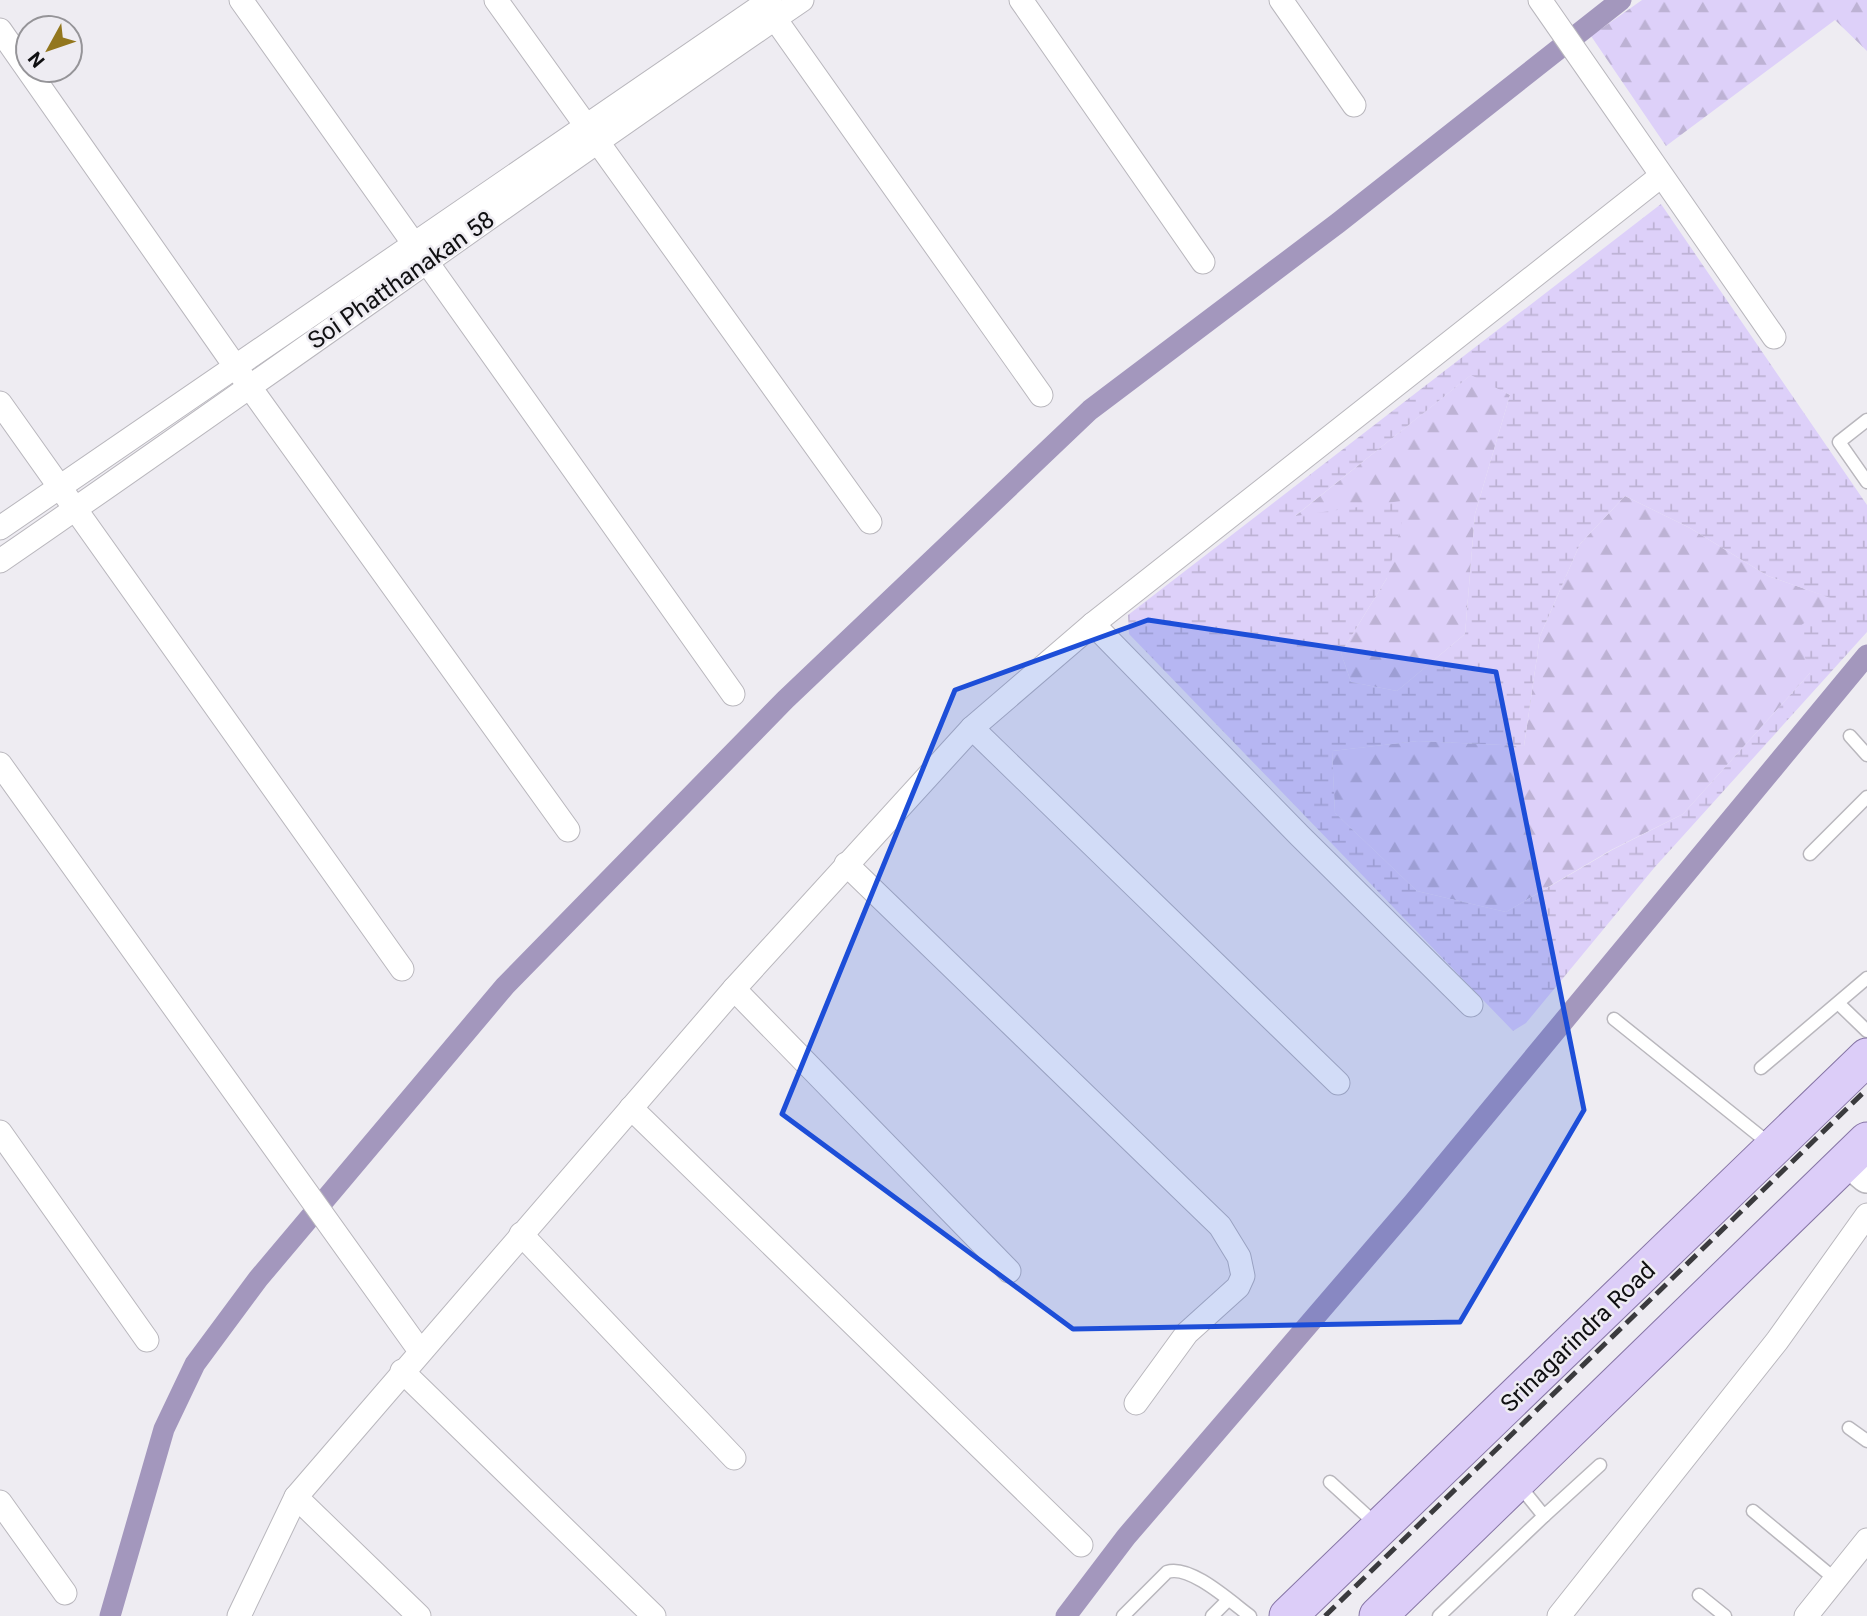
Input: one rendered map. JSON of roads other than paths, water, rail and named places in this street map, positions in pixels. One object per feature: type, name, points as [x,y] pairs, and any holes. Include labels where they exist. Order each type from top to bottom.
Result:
[{"type":"main road","name":"Srinagarindra Road","points":[[1288,1616],[1867,1057]]},
{"type":"main road","points":[[1378,1616],[1861,1159]]},
{"type":"street","points":[[241,0],[426,265],[733,694]]},
{"type":"street","points":[[496,0],[589,134],[870,522]]},
{"type":"street","name":"Soi Phatthanakan 58","points":[[0,561],[248,386],[426,265],[589,134],[768,6],[802,0]]},
{"type":"street","points":[[1021,0],[1203,262]]},
{"type":"street","points":[[1281,0],[1354,105]]},
{"type":"street","points":[[1540,0],[1774,337]]},
{"type":"street","points":[[768,6],[1041,395]]},
{"type":"street","points":[[0,30],[248,386],[568,830]]},
{"type":"street","name":"Soi Phatthanakan 58","points":[[0,528],[412,244],[589,134]]},
{"type":"street","points":[[239,1616],[296,1497],[734,989],[972,728],[1093,624],[1661,176]]},
{"type":"street","points":[[0,402],[402,970]]},
{"type":"street","points":[[1093,624],[1300,836],[1471,1005]]},
{"type":"street","points":[[972,728],[1338,1083]]},
{"type":"street","points":[[0,764],[420,1350]]},
{"type":"street","points":[[846,864],[1220,1226],[1240,1257],[1243,1276],[1238,1287],[1187,1333],[1136,1403]]},
{"type":"street","points":[[734,989],[1009,1270]]},
{"type":"street","points":[[631,1108],[1081,1545]]},
{"type":"street","points":[[0,1132],[147,1340]]},
{"type":"street","points":[[1559,1616],[1777,1341],[1867,1214]]},
{"type":"street","points":[[521,1234],[734,1458]]},
{"type":"street","points":[[402,1371],[654,1616]]},
{"type":"street","points":[[296,1497],[419,1616]]},
{"type":"street","points":[[0,1502],[65,1593]]},
{"type":"street","points":[[1806,1616],[1867,1540]]},
{"type":"lane","points":[[1867,420],[1839,442],[1867,482]]},
{"type":"lane","points":[[1850,736],[1867,755]]},
{"type":"lane","points":[[1810,854],[1867,797]]},
{"type":"lane","points":[[1761,1068],[1867,978]]},
{"type":"lane","points":[[1839,1004],[1867,1031]]},
{"type":"lane","points":[[1614,1019],[1774,1148]]},
{"type":"lane","points":[[1849,1428],[1867,1441]]},
{"type":"lane","points":[[1439,1616],[1600,1465]]},
{"type":"lane","points":[[1330,1482],[1380,1528]]},
{"type":"lane","points":[[1517,1482],[1545,1516]]},
{"type":"lane","points":[[1753,1511],[1835,1579]]},
{"type":"lane","points":[[1123,1616],[1167,1572],[1175,1569],[1191,1574],[1250,1616]]},
{"type":"lane","points":[[1699,1595],[1725,1616]]},
{"type":"lane","points":[[1212,1616],[1228,1600]]},
{"type":"waterway","points":[[110,1616],[164,1429],[195,1364],[258,1279],[505,986],[785,700],[1090,410],[1338,223],[1621,0]]},
{"type":"waterway","points":[[1066,1616],[1126,1537],[1413,1203],[1867,655]]},
{"type":"railway","points":[[1325,1616],[1867,1089]]}]
